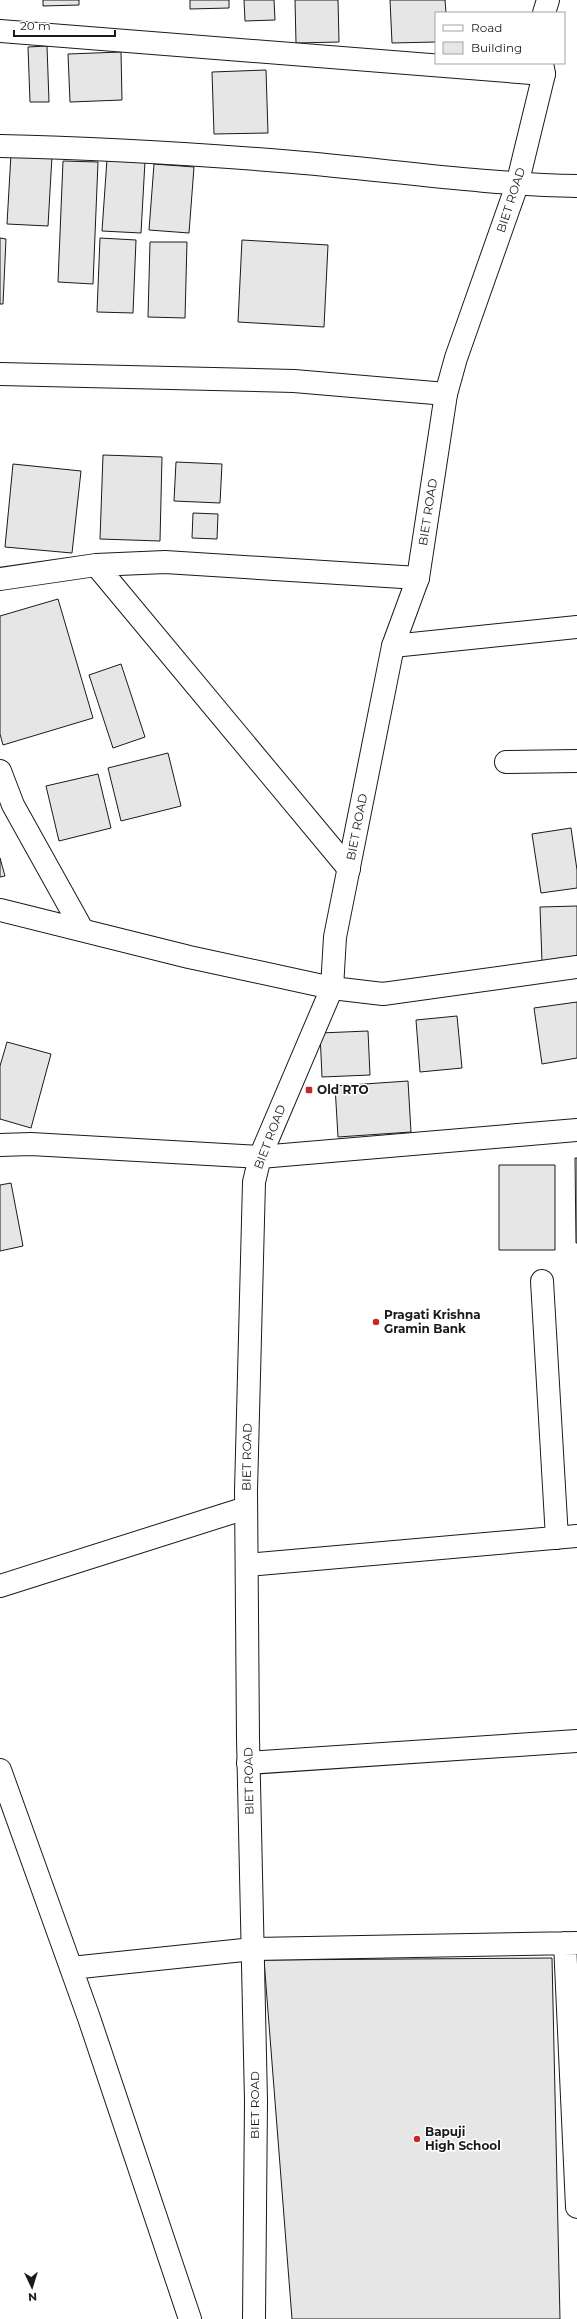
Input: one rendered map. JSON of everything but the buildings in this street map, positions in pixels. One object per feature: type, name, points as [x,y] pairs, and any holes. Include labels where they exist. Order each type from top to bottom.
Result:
[{"type":"street","points":[[544,12],[548,0]]},
{"type":"street","points":[[0,31],[435,61]]},
{"type":"street","points":[[472,64],[543,69]]},
{"type":"street","name":"BIET ROAD","points":[[254,2319],[256,2101],[248,1763],[246,1508],[254,1182],[260,1157],[332,988],[335,938],[393,646],[418,578],[446,394],[456,358],[517,185],[543,69]]},
{"type":"street","points":[[0,146],[96,148],[294,162],[517,185],[577,186]]},
{"type":"street","points":[[0,374],[294,381],[446,394]]},
{"type":"street","points":[[0,580],[96,565],[166,562],[418,578]]},
{"type":"street","points":[[96,565],[349,869]]},
{"type":"street","points":[[393,646],[577,627]]},
{"type":"street","points":[[506,762],[577,761]]},
{"type":"street","points":[[0,771],[13,805],[82,929]]},
{"type":"street","points":[[0,910],[82,929],[189,957],[332,988],[383,994],[577,967]]},
{"type":"street","points":[[0,1145],[31,1144],[260,1157],[577,1130]]},
{"type":"street","points":[[246,1565],[567,1537],[542,1281]]},
{"type":"street","points":[[0,1586],[246,1508]]},
{"type":"street","points":[[248,1763],[577,1741]]},
{"type":"street","points":[[0,1770],[71,1968],[190,2319]]},
{"type":"street","points":[[71,1968],[253,1949],[571,1943],[577,2207]]},
{"type":"place","name":"Old RTO","points":[[309,1090]]},
{"type":"place","name":"Pragati Krishna Gramin Bank","points":[[376,1322]]},
{"type":"place","name":"Bapuji High School","points":[[417,2139]]}]
